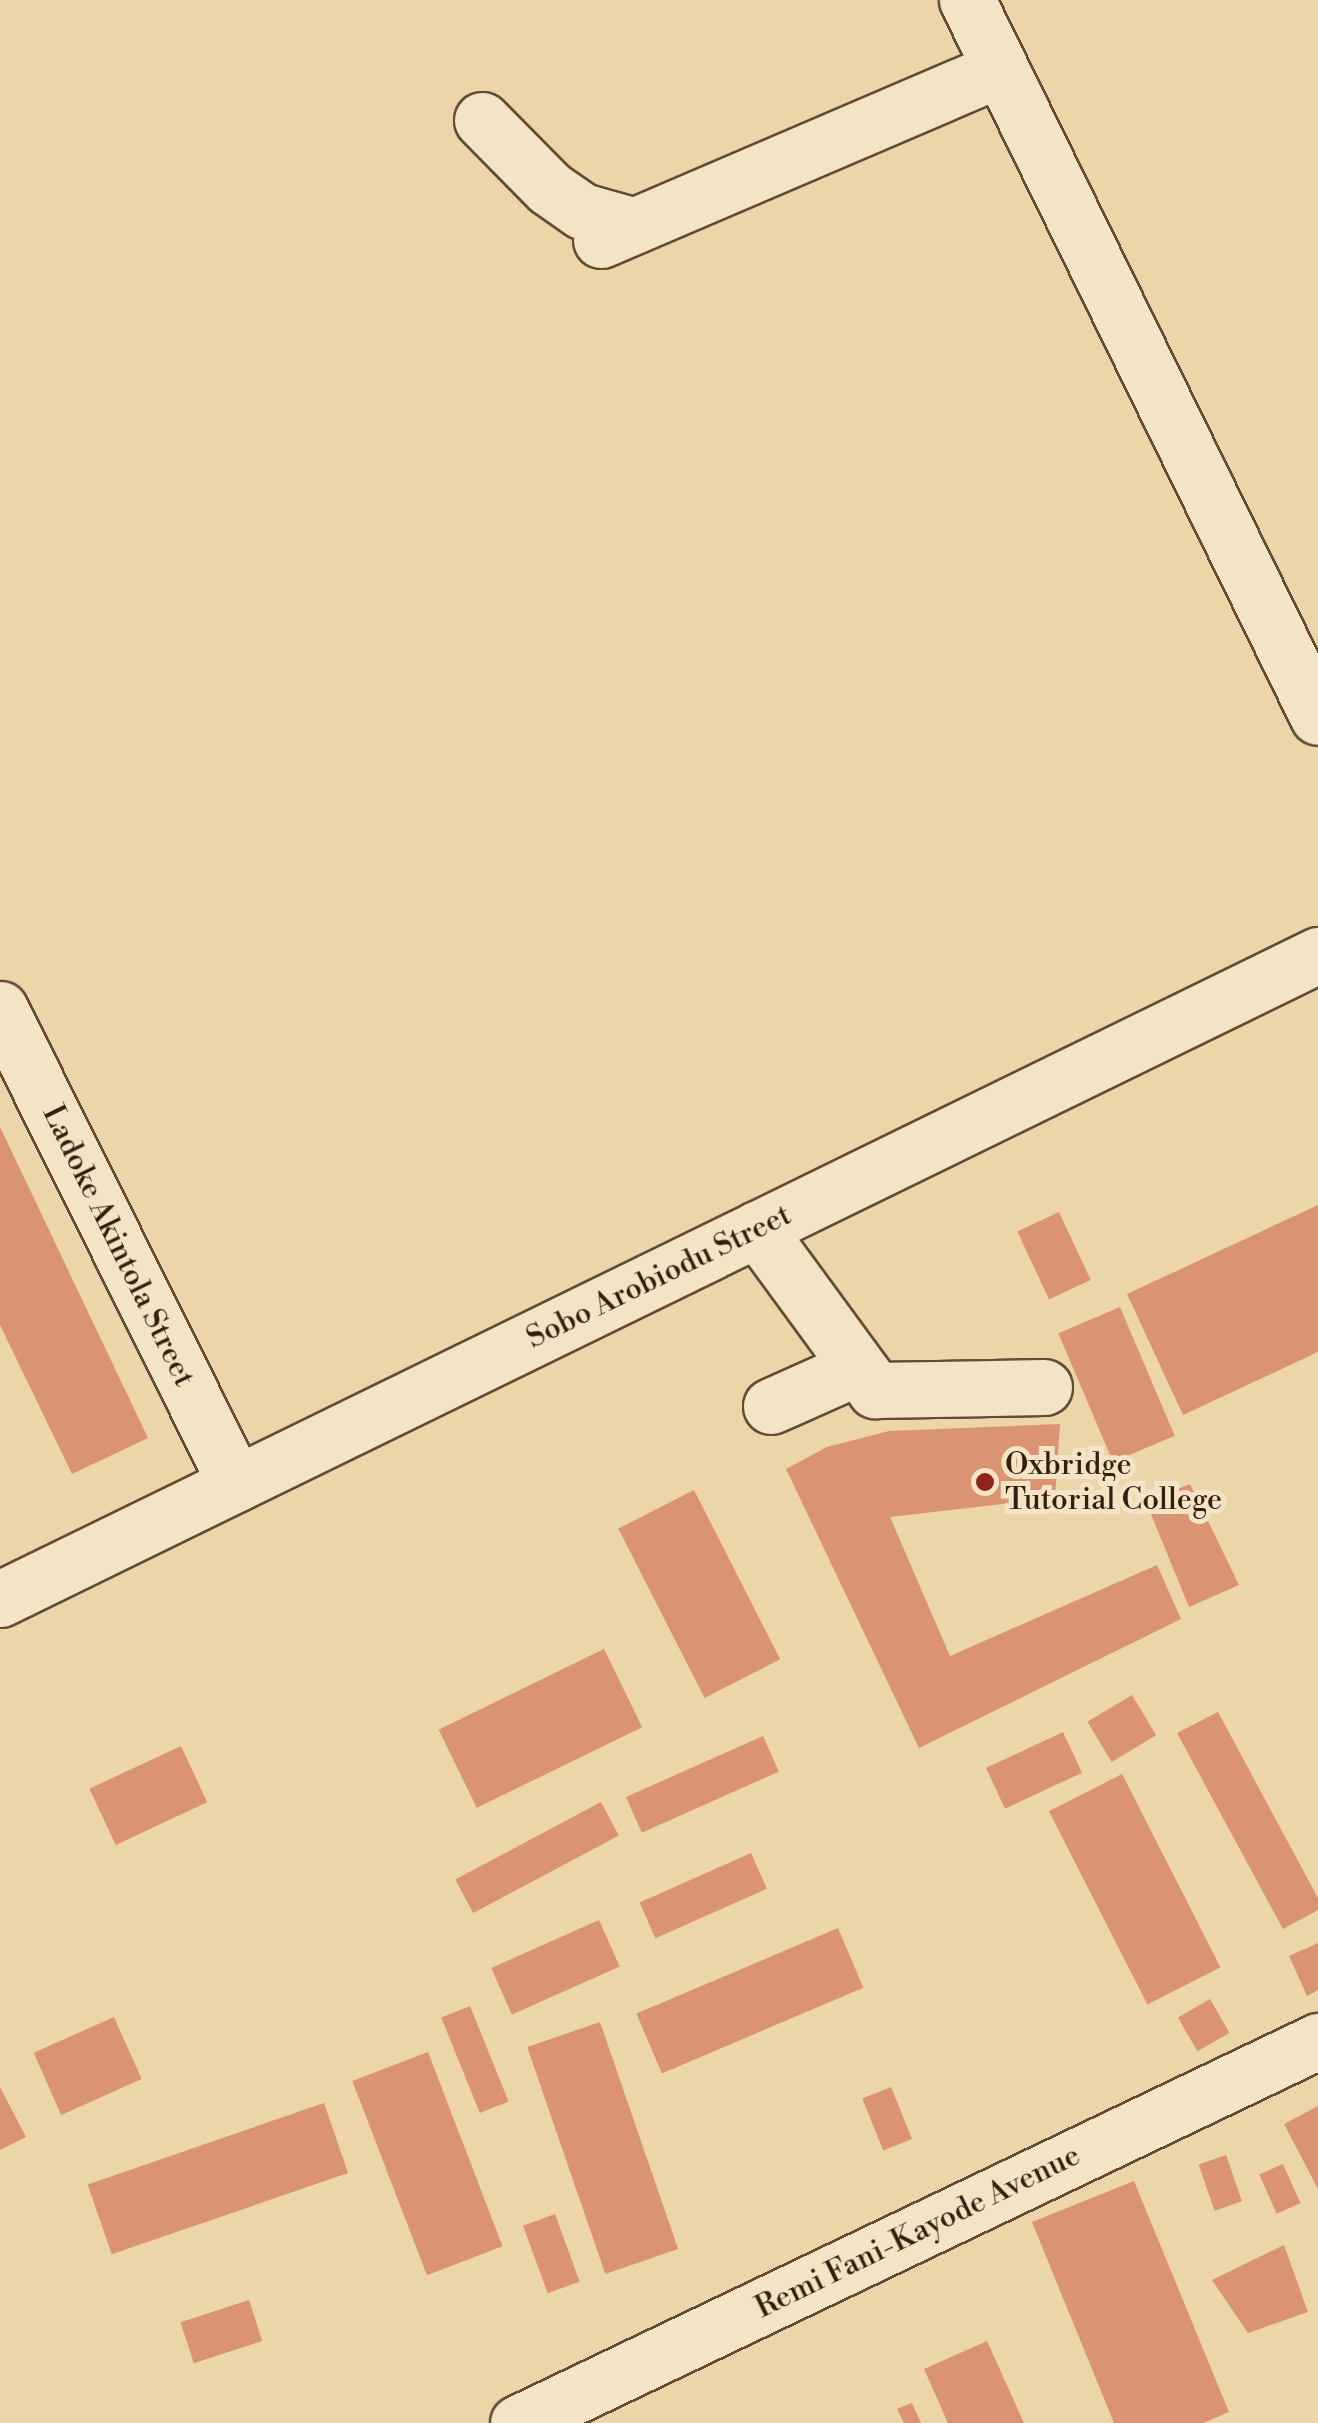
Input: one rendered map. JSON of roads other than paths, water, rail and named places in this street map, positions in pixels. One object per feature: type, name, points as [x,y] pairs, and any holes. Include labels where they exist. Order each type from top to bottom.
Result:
[{"type":"street","points":[[967,0],[1316,708]]},
{"type":"street","points":[[482,120],[550,188],[615,232],[1000,69]]},
{"type":"street","name":"Sobo Arobiodu Street","points":[[0,1599],[1318,955]]},
{"type":"street","name":"Ladoke Akintola Street","points":[[0,1009],[236,1484]]},
{"type":"street","points":[[757,1230],[819,1304],[854,1370],[875,1390],[1044,1387]]},
{"type":"street","points":[[771,1406],[854,1370]]},
{"type":"street","name":"Remi Fani-Kayode Avenue","points":[[518,2423],[603,2405],[1318,2041]]},
{"type":"place","name":"Oxbridge Tutorial College","points":[[985,1482]]}]
